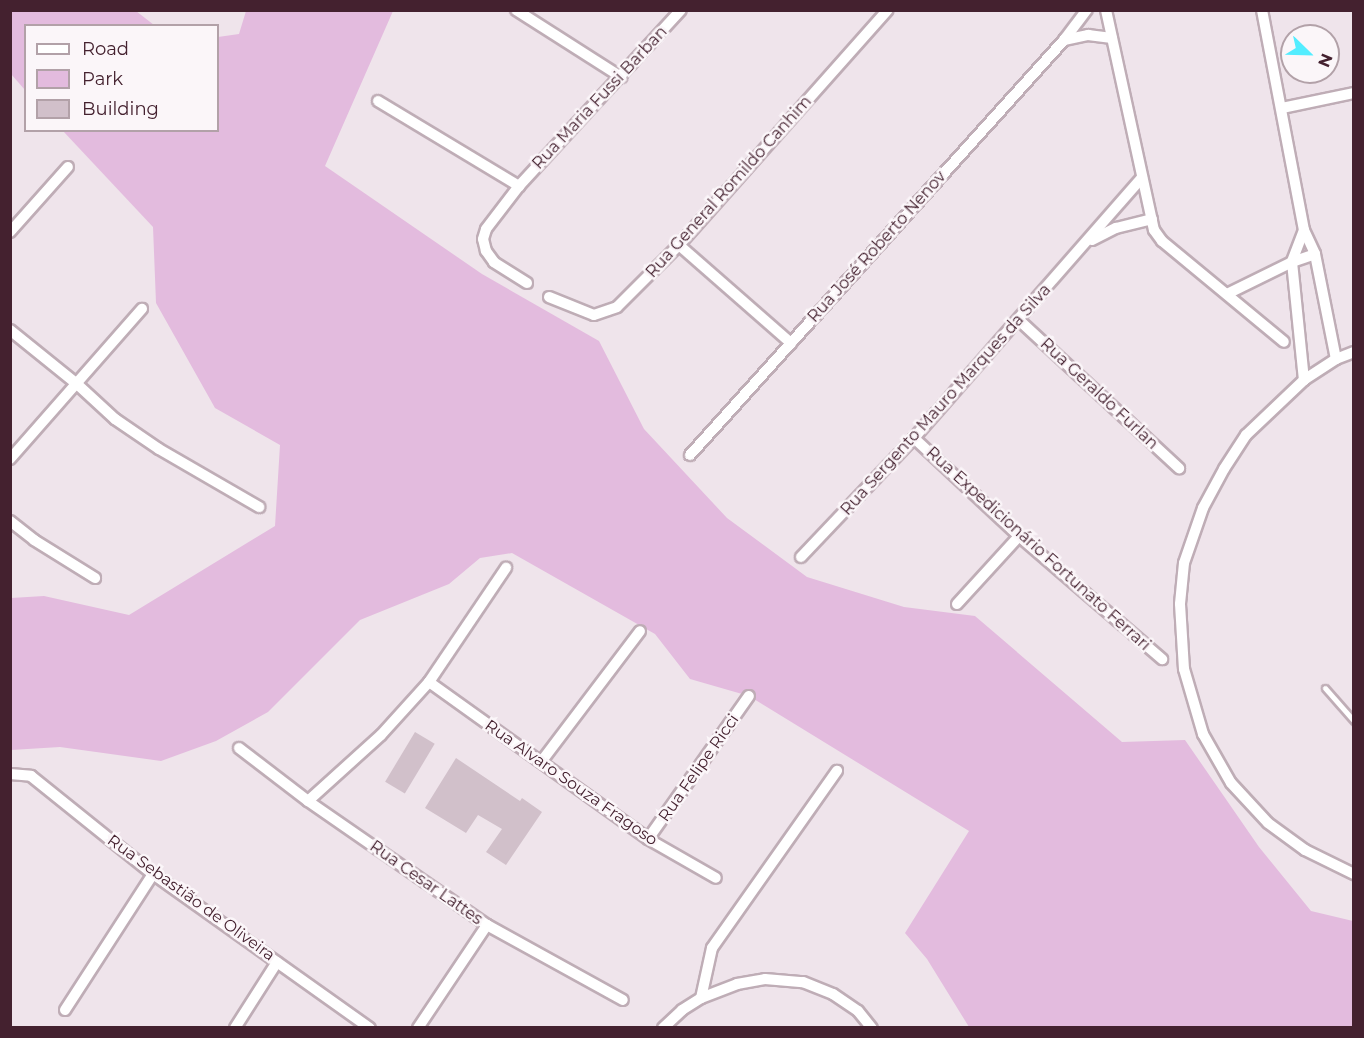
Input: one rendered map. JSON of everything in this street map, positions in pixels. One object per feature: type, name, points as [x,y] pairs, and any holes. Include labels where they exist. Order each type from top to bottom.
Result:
[{"type":"street","points":[[516,10],[621,77]]},
{"type":"street","name":"Rua Maria Fussi Barban","points":[[519,186],[681,10]]},
{"type":"street","name":"Rua General Romildo Canhim","points":[[549,297],[594,315],[609,312],[634,291],[679,245],[888,10]]},
{"type":"street","name":"Rua José Roberto Nenov","points":[[690,454],[1064,40],[1088,10]]},
{"type":"street","points":[[1107,10],[1154,230],[1162,241],[1284,342]]},
{"type":"street","points":[[1262,10],[1304,230],[1315,254],[1336,359]]},
{"type":"street","points":[[1064,40],[1088,35],[1112,38]]},
{"type":"street","points":[[1282,108],[1353,93]]},
{"type":"street","points":[[378,101],[519,186],[495,214],[483,240],[486,251],[494,262],[527,283]]},
{"type":"street","points":[[10,232],[68,167]]},
{"type":"street","name":"Rua Sergento Mauro Marques da Silva","points":[[801,558],[1020,321],[1142,178]]},
{"type":"street","name":"Rua Sergento Mauro Marques da Silva","points":[[1089,241],[1116,228],[1152,219]]},
{"type":"street","points":[[1304,230],[1292,262],[1304,380]]},
{"type":"street","points":[[679,245],[791,343]]},
{"type":"street","points":[[1227,294],[1292,262],[1315,254]]},
{"type":"street","points":[[10,459],[142,309]]},
{"type":"street","name":"Rua Geraldo Furlan","points":[[1020,321],[1179,468]]},
{"type":"street","points":[[10,330],[77,384],[115,419],[159,449],[259,507]]},
{"type":"street","points":[[1353,352],[1336,359],[1304,380],[1246,435],[1203,508],[1185,563],[1180,604],[1184,669],[1203,734],[1231,783],[1268,823],[1295,843],[1353,874]]},
{"type":"street","name":"Rua Expedicionário Fortunato Ferrari","points":[[914,438],[1019,536],[1162,659]]},
{"type":"street","points":[[10,520],[34,540],[95,578]]},
{"type":"street","points":[[957,604],[1019,536]]},
{"type":"street","points":[[308,801],[381,735],[429,682],[506,568]]},
{"type":"street","points":[[540,762],[640,631]]},
{"type":"street","name":"Rua Alvaro Souza Fragoso","points":[[429,682],[648,839],[716,878]]},
{"type":"street","name":"Rua Felipe Ricci","points":[[648,839],[749,696]]},
{"type":"street","name":"Rua Cesar Lattes","points":[[239,748],[308,801],[487,925],[623,1000]]},
{"type":"street","points":[[701,999],[712,948],[837,771]]},
{"type":"street","name":"Rua Sebastião de Oliveira","points":[[10,774],[32,776],[153,874],[370,1028]]},
{"type":"street","points":[[65,1010],[153,874]]},
{"type":"street","points":[[418,1028],[487,925]]},
{"type":"street","points":[[235,1028],[277,962]]},
{"type":"street","points":[[663,1028],[701,999],[737,984],[765,979],[803,982],[833,994],[858,1011],[872,1028]]},
{"type":"lane","points":[[1325,688],[1353,721]]},
{"type":"green space","points":[[11,10],[136,11],[153,24],[24,24],[24,89],[11,74]]},
{"type":"green space","points":[[246,11],[393,11],[325,166],[482,274],[599,341],[644,429],[727,518],[807,577],[904,607],[975,616],[1122,742],[1185,740],[1259,847],[1311,911],[1353,921],[1353,1027],[969,1027],[927,959],[905,933],[969,831],[749,696],[690,679],[655,634],[512,553],[480,558],[449,584],[360,620],[268,712],[216,741],[161,761],[60,747],[11,750],[11,598],[44,596],[129,615],[275,526],[280,445],[215,408],[156,303],[153,227],[64,132],[219,132],[219,37],[239,34]]},
{"type":"building","points":[[415,732],[435,744],[405,794],[385,782]]},
{"type":"building","points":[[456,758],[520,801],[522,798],[542,812],[506,865],[486,852],[502,829],[478,815],[466,833],[425,808]]}]
